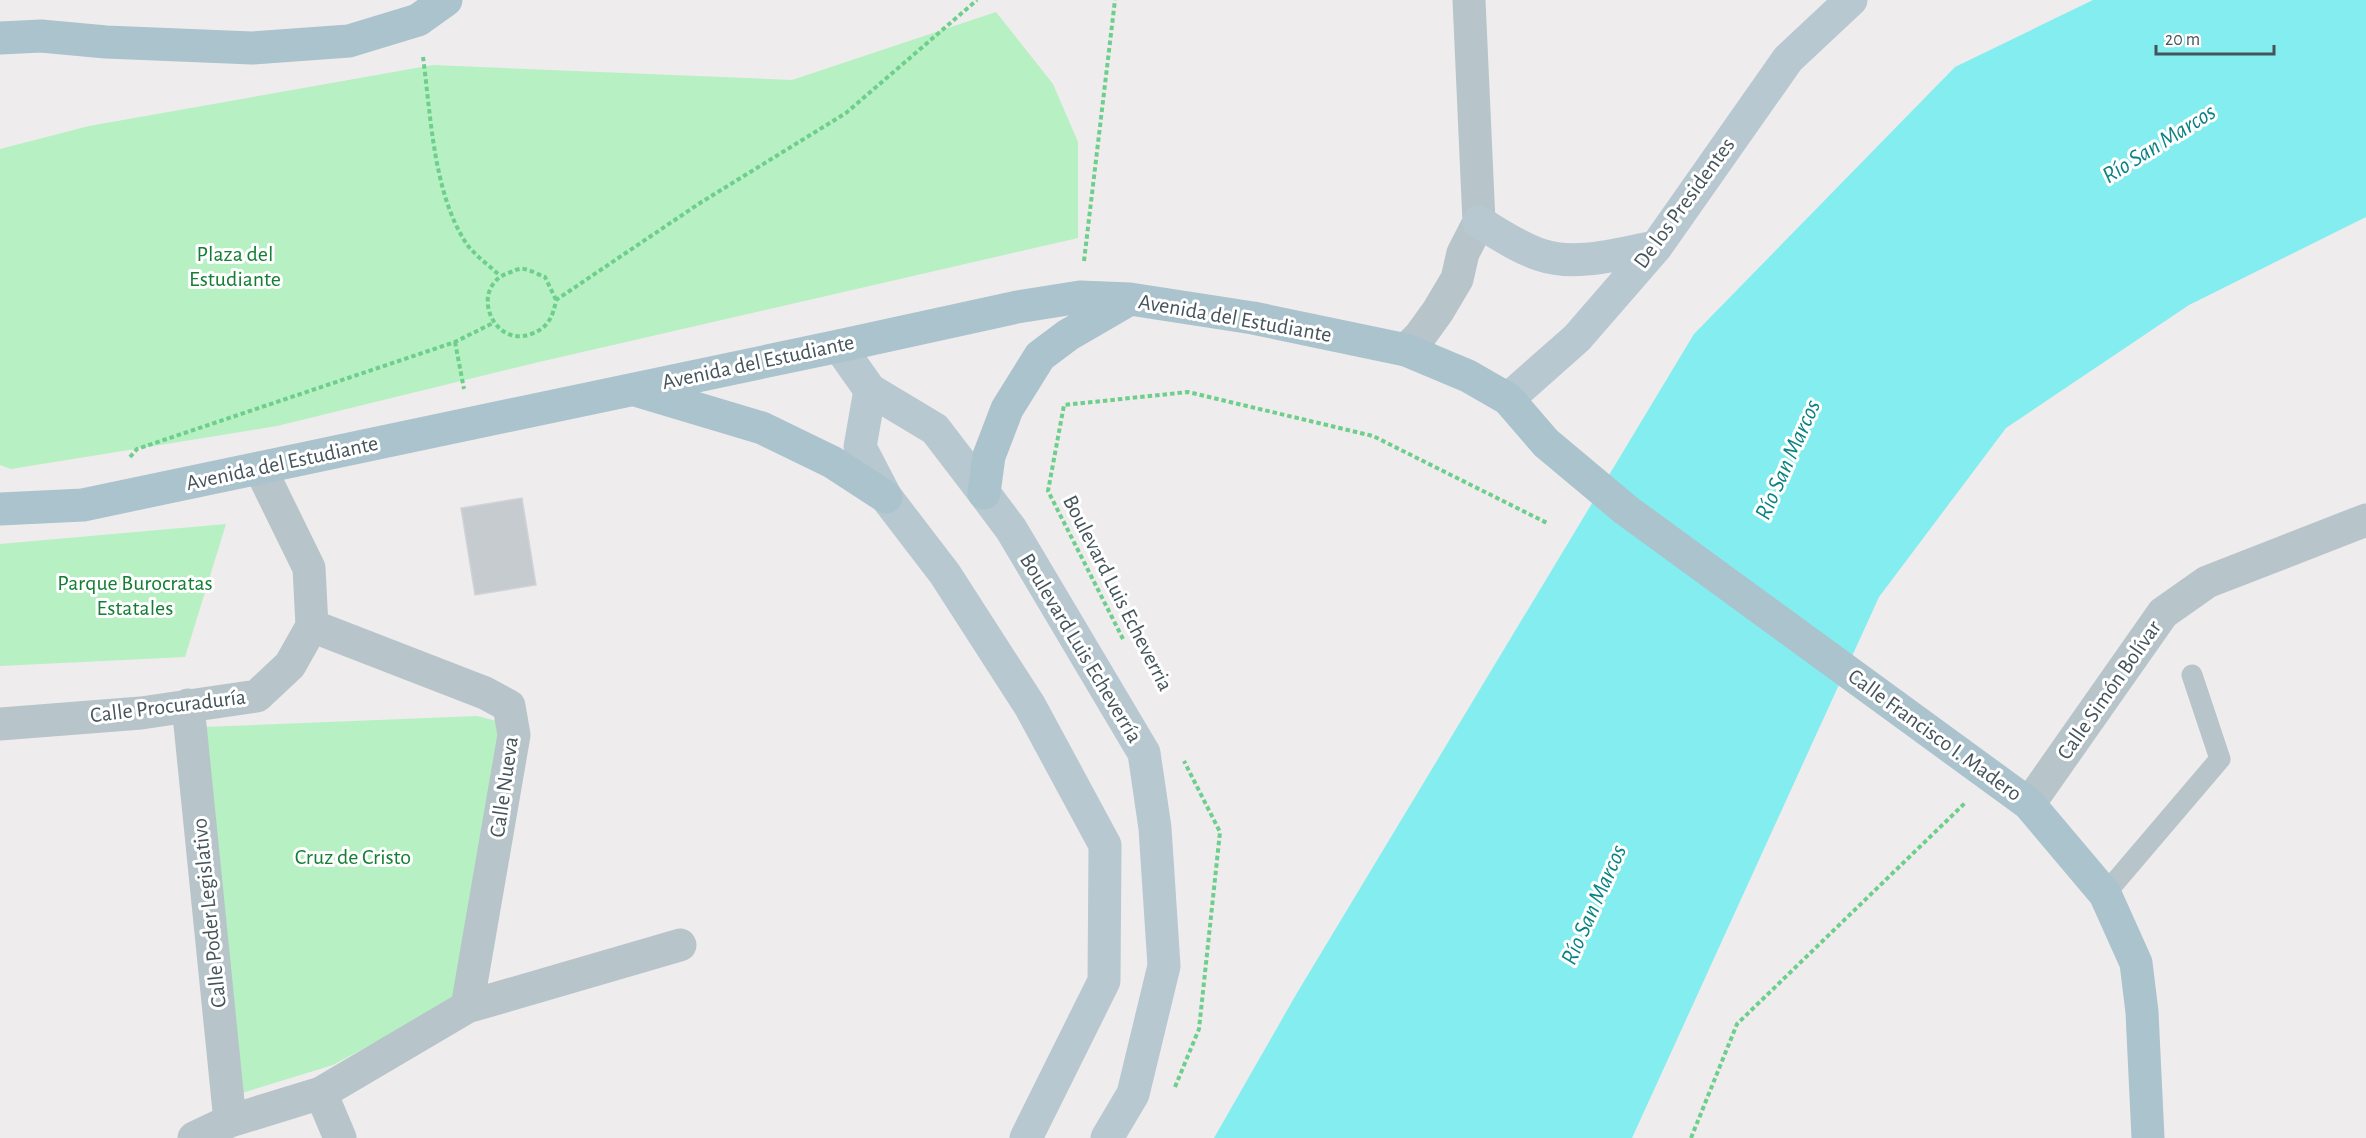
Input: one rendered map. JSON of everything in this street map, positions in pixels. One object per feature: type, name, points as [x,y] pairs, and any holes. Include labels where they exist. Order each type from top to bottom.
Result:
[{"type":"main road","points":[[0,38],[41,36],[106,42],[252,48],[350,41],[418,20],[446,0]]},
{"type":"main road","name":"De los Presidentes","points":[[1508,399],[1577,338],[1656,247],[1788,59],[1851,0]]},
{"type":"main road","points":[[1479,222],[1511,242],[1542,256],[1578,260],[1656,247]]},
{"type":"main road","name":"Avenida del Estudiante","points":[[0,509],[83,505],[1017,307],[1080,297],[1130,299],[1253,318],[1406,350],[1468,376],[1508,399]]},
{"type":"main road","points":[[984,493],[989,456],[1007,409],[1040,356],[1068,334],[1130,299]]},
{"type":"main road","name":"Boulevard Luis Echeverría","points":[[839,346],[870,390],[935,429],[1011,529],[1143,753],[1155,828],[1164,966],[1133,1095],[1107,1138]]},
{"type":"main road","points":[[631,389],[762,428],[832,462],[886,497]]},
{"type":"main road","points":[[870,390],[860,447],[886,497],[945,574],[1030,706],[1105,845],[1104,981],[1026,1138]]},
{"type":"main road","name":"Calle Francisco I. Madero","points":[[1508,399],[1546,443],[1626,510],[2029,804],[2105,894],[2136,963],[2142,1012],[2148,1138]]},
{"type":"street","points":[[1406,350],[1420,336],[1438,311],[1457,279],[1463,253],[1479,222],[1469,0]]},
{"type":"street","points":[[260,468],[309,568],[312,626]]},
{"type":"street","name":"Calle Simón Bolívar","points":[[2029,804],[2163,613],[2207,582],[2366,520]]},
{"type":"street","name":"Calle Procuraduría","points":[[0,724],[141,712],[257,696],[290,665],[312,626]]},
{"type":"street","name":"Calle Nueva","points":[[312,626],[485,693],[509,706],[514,735],[467,1006]]},
{"type":"street","name":"Calle Poder Legislativo","points":[[188,705],[230,1121]]},
{"type":"street","points":[[194,1138],[230,1121],[321,1093],[467,1006],[680,945]]},
{"type":"street","points":[[321,1093],[340,1138]]},
{"type":"lane","points":[[2105,894],[2220,759],[2192,675]]},
{"type":"path","points":[[556,300],[700,203],[846,113],[977,0]]},
{"type":"path","points":[[1080,297],[1115,0]]},
{"type":"path","points":[[418,20],[434,147],[447,205],[467,245],[500,275]]},
{"type":"path","points":[[523,268],[546,277],[556,300],[553,317],[541,330],[525,337],[507,334],[493,323],[487,307],[489,289],[500,275],[523,268]]},
{"type":"path","points":[[118,498],[127,462],[136,449],[455,342],[493,323]]},
{"type":"path","points":[[455,342],[470,423]]},
{"type":"path","name":"Boulevard Luis Echeverria","points":[[1123,640],[1048,491],[1064,405],[1188,393],[1373,436],[1547,523]]},
{"type":"path","points":[[1172,1094],[1199,1029],[1220,832],[1182,757]]},
{"type":"path","points":[[1692,1138],[1737,1024],[1984,771]]},
{"type":"green space","name":"Plaza del Estudiante","points":[[996,12],[1053,84],[1078,142],[1078,238],[539,362],[277,426],[11,469],[0,465],[0,149],[89,126],[433,65],[792,80]]},
{"type":"green space","name":"Parque Burocratas Estatales","points":[[226,524],[185,657],[0,666],[0,544]]},
{"type":"green space","name":"Cruz de Cristo","points":[[477,716],[509,724],[455,999],[333,1065],[239,1094],[205,727]]},
{"type":"water","name":"Río San Marcos","points":[[2093,0],[2366,0],[2366,217],[2189,305],[2006,428],[1879,597],[1632,1138],[1214,1138],[1297,993],[1694,334],[1955,67]]},
{"type":"building","points":[[522,498],[536,585],[475,595],[461,508]]}]
